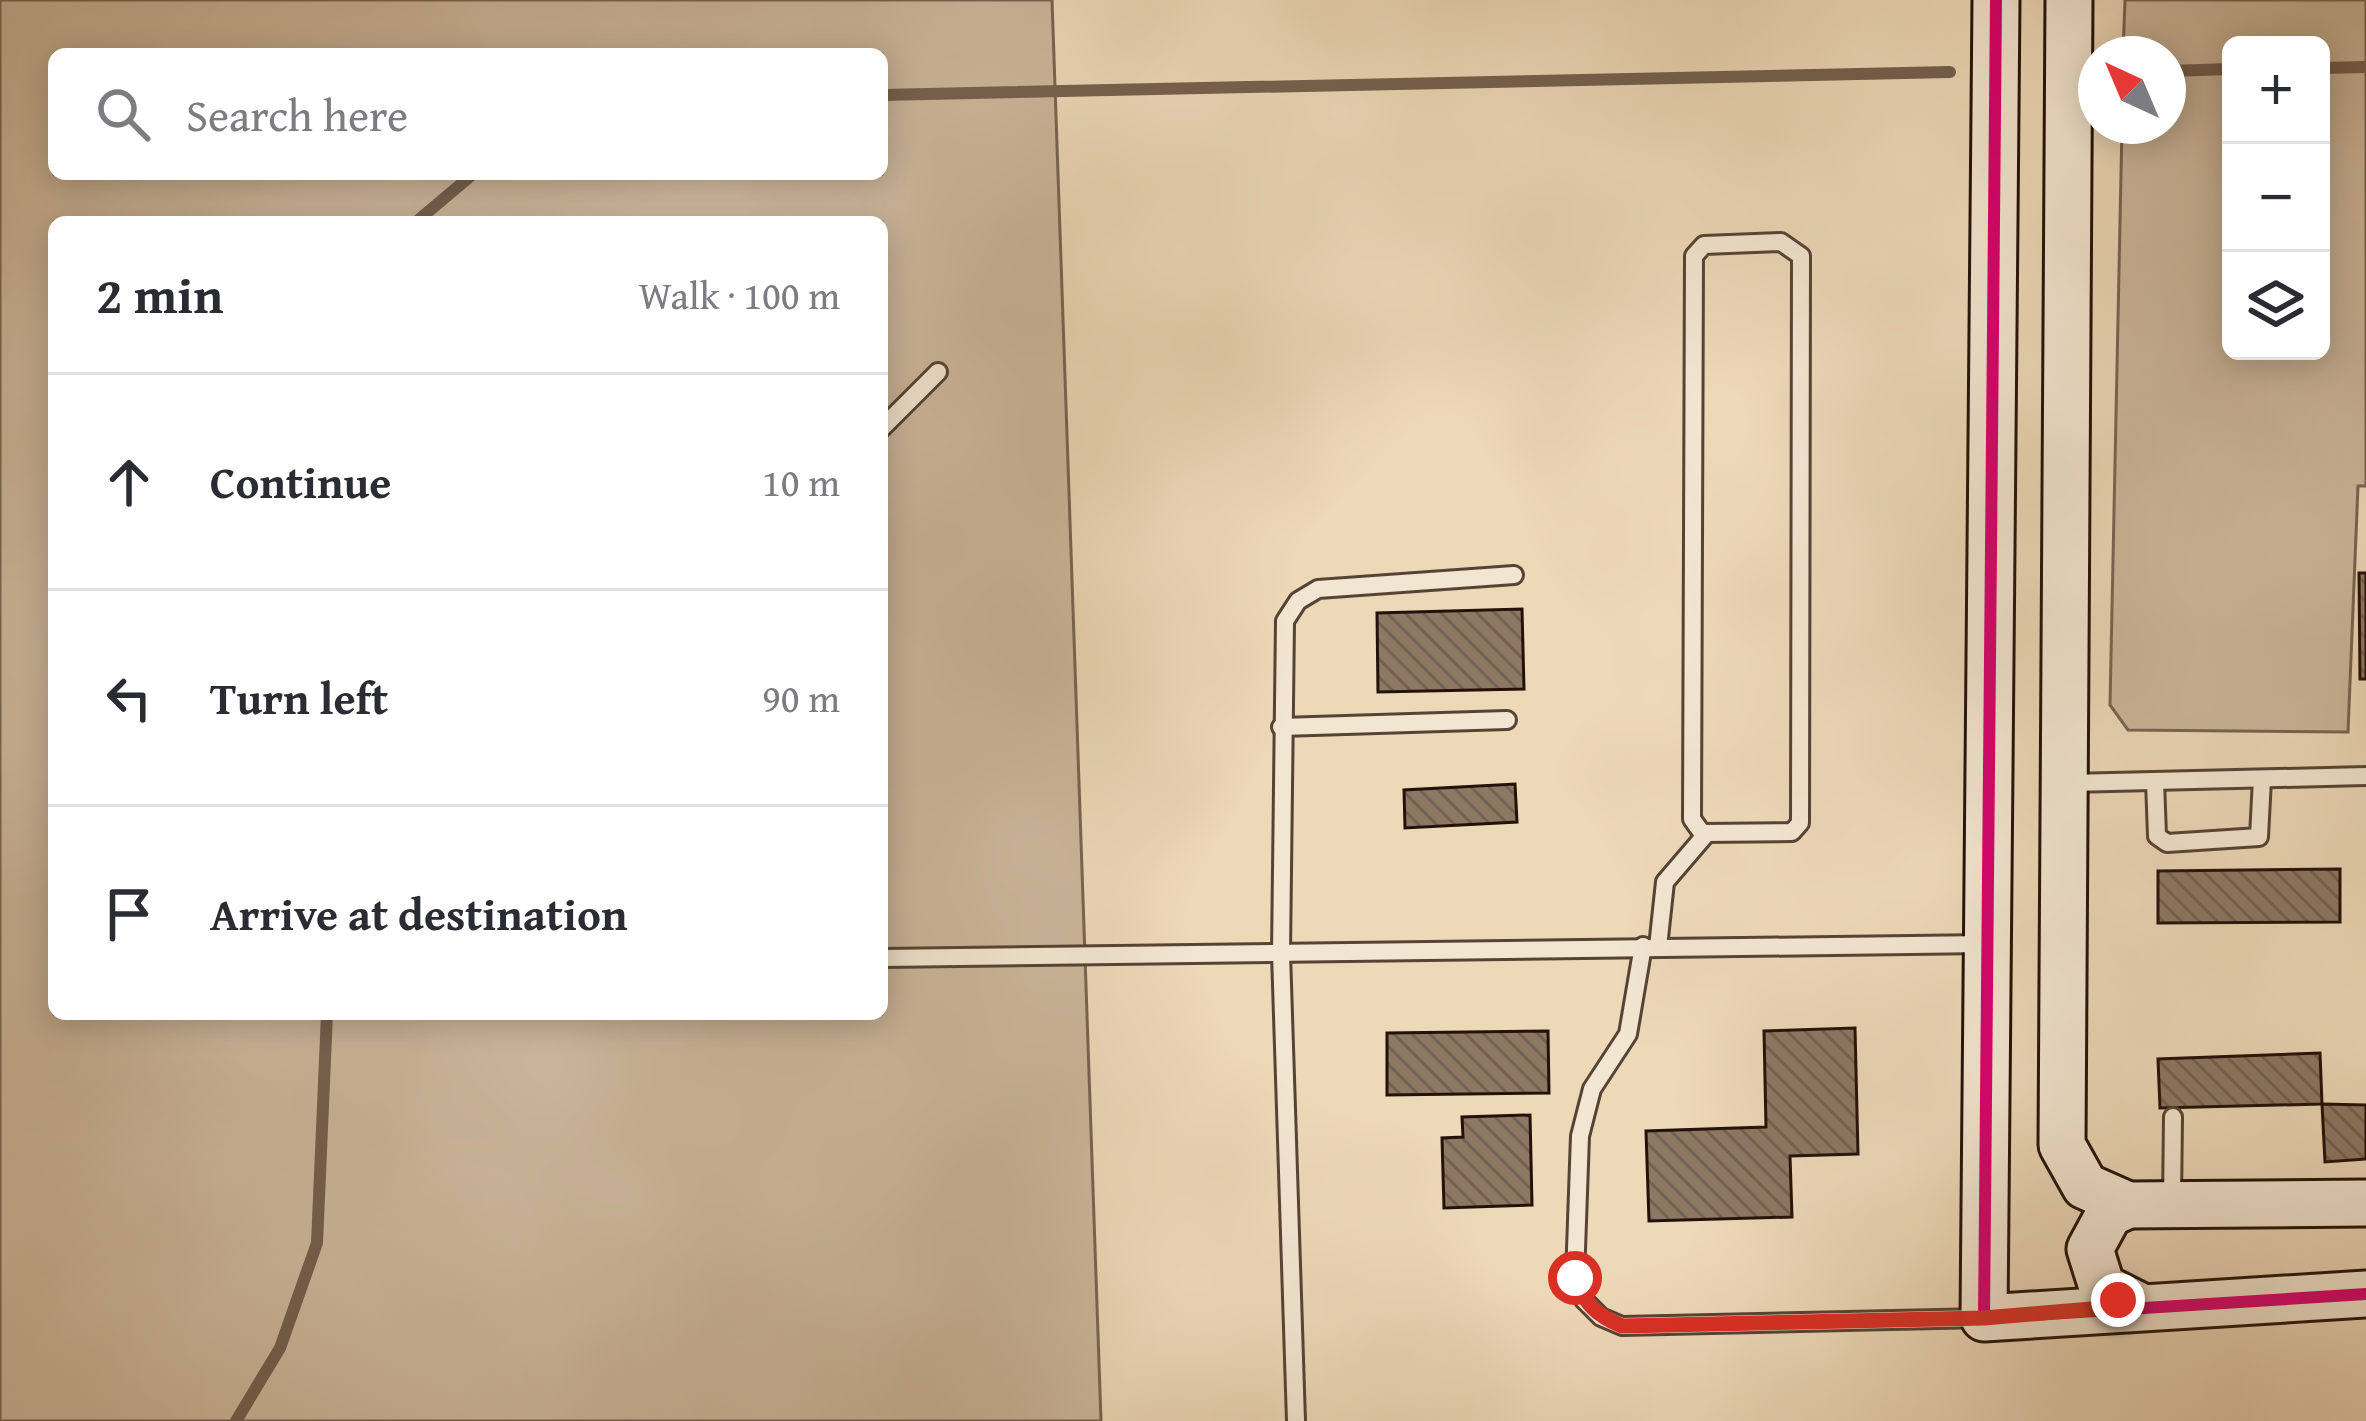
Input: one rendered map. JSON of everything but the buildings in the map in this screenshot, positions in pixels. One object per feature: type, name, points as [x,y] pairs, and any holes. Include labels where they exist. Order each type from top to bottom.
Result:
[{"type":"street","points":[[1996,0],[1984,1318],[2366,1294]]},
{"type":"street","points":[[2069,0],[2062,1145],[2085,1186],[2150,1205]]},
{"type":"street","points":[[1987,784],[2062,783]]},
{"type":"street","points":[[1987,944],[2060,945]]},
{"type":"street","points":[[2138,1305],[2102,1287],[2090,1249],[2109,1214],[2150,1205],[2366,1203]]},
{"type":"lane","points":[[1707,833],[1696,830],[1692,819],[1694,256],[1704,245],[1781,242],[1801,256],[1800,823],[1792,832],[1707,833],[1665,882],[1628,1034],[1592,1089],[1584,1113],[1574,1255],[1584,1300],[1600,1317],[1622,1326],[1984,1318]]},
{"type":"lane","points":[[888,422],[938,372]]},
{"type":"lane","points":[[1296,1421],[1281,952],[1281,644],[1285,621],[1298,601],[1318,589],[1514,575]]},
{"type":"lane","points":[[1281,727],[1507,720]]},
{"type":"lane","points":[[2062,783],[2366,776]]},
{"type":"lane","points":[[2156,781],[2157,836],[2167,843],[2259,837],[2262,779]]},
{"type":"lane","points":[[888,958],[1987,944]]},
{"type":"lane","points":[[2150,1205],[2173,1117]]},
{"type":"shaded area","points":[[0,0],[1052,0],[1101,1421],[0,1421]]},
{"type":"shaded area","points":[[2125,0],[2366,0],[2366,486],[2358,486],[2348,732],[2128,730],[2110,705],[2122,144],[2186,144],[2186,36],[2124,36]]},
{"type":"waterway","points":[[2330,68],[2366,67]]},
{"type":"waterway","points":[[2186,70],[2222,69]]},
{"type":"waterway","points":[[888,95],[1950,72]]},
{"type":"waterway","points":[[423,216],[466,180]]},
{"type":"waterway","points":[[236,1421],[280,1348],[317,1243],[327,1020]]},
{"type":"cycle path","points":[[1996,0],[1984,1318],[2366,1294]]},
{"type":"route","points":[[1575,1278],[1584,1300],[1600,1317],[1622,1326],[1984,1318],[2138,1305],[2118,1300]]}]
